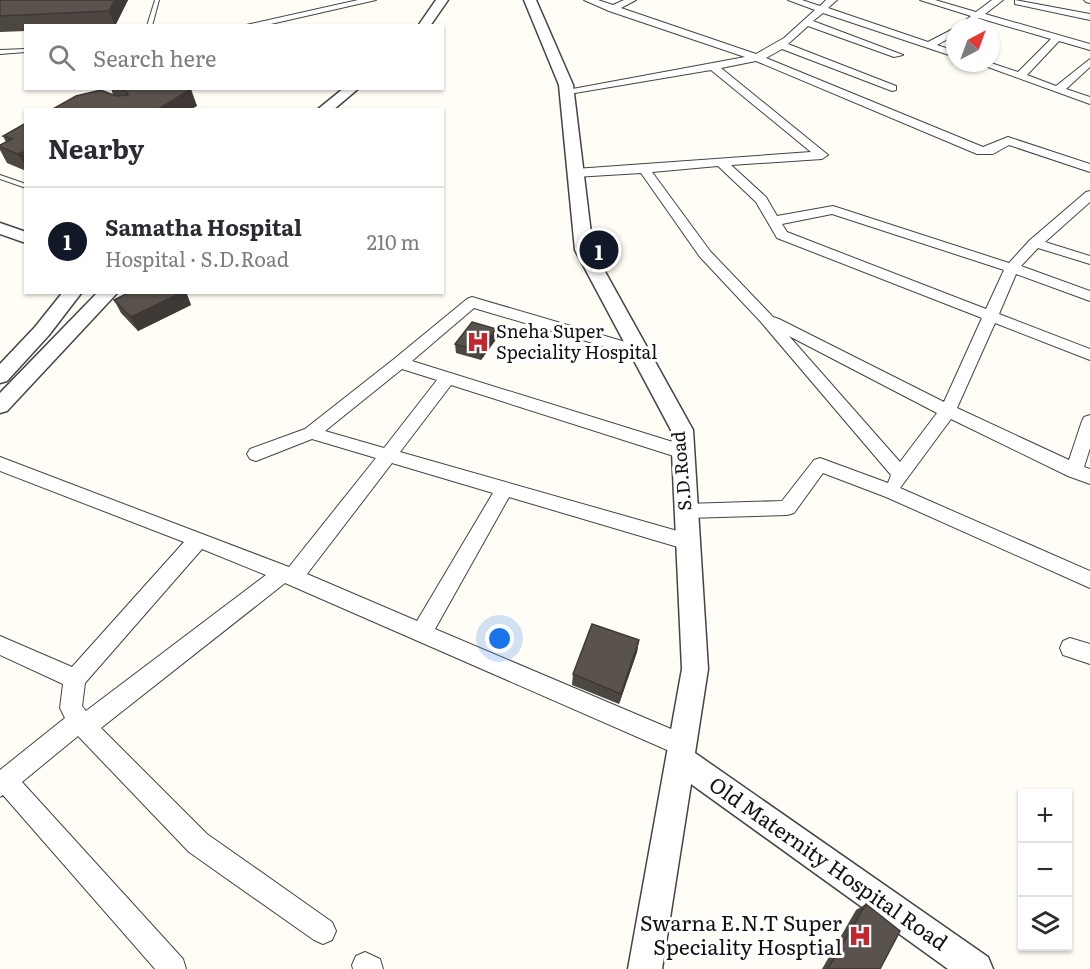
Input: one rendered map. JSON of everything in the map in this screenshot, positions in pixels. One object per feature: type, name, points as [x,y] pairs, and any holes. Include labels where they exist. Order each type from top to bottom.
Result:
[{"type":"street","points":[[256,24],[371,0]]},
{"type":"street","points":[[413,24],[429,0]]},
{"type":"street","points":[[425,24],[442,0]]},
{"type":"street","name":"S.D.Road","points":[[531,0],[566,85],[584,250],[682,430],[695,669],[645,969]]},
{"type":"street","points":[[589,0],[757,58],[981,151],[989,151],[1008,141],[1090,168]]},
{"type":"street","points":[[612,9],[631,0]]},
{"type":"street","points":[[793,0],[946,51]]},
{"type":"street","points":[[567,93],[757,58],[781,45],[832,0]]},
{"type":"street","points":[[925,0],[979,15],[1010,9],[1090,17]]},
{"type":"street","points":[[975,18],[998,0]]},
{"type":"street","points":[[1010,9],[1057,38],[1085,43]]},
{"type":"street","points":[[806,22],[898,55]]},
{"type":"street","points":[[929,45],[946,36]]},
{"type":"street","points":[[1020,76],[1057,38]]},
{"type":"street","points":[[781,45],[892,88]]},
{"type":"street","points":[[1059,89],[1090,62]]},
{"type":"street","points":[[575,173],[822,155],[714,67]]},
{"type":"street","points":[[1000,69],[1090,101]]},
{"type":"street","points":[[328,108],[356,92]]},
{"type":"street","points":[[341,108],[356,92]]},
{"type":"street","points":[[721,162],[761,200],[782,235],[1090,355]]},
{"type":"street","points":[[644,169],[705,254],[765,318],[900,474]]},
{"type":"street","points":[[892,492],[900,474],[948,411],[1012,268],[1035,243],[1090,195]]},
{"type":"street","points":[[774,221],[833,210],[1012,268],[1090,296]]},
{"type":"street","points":[[0,216],[24,225]]},
{"type":"street","points":[[0,228],[24,237]]},
{"type":"street","points":[[1035,243],[1090,260]]},
{"type":"street","points":[[0,376],[42,331],[71,294]]},
{"type":"street","points":[[0,406],[107,294]]},
{"type":"street","points":[[256,454],[311,433],[400,363],[472,302],[640,352]]},
{"type":"street","points":[[765,318],[948,411],[1082,474],[1090,421]]},
{"type":"street","points":[[42,331],[67,335]]},
{"type":"street","points":[[400,363],[683,453]]},
{"type":"street","points":[[173,969],[3,783],[288,575],[388,455],[448,378]]},
{"type":"street","points":[[311,433],[688,542]]},
{"type":"street","points":[[0,465],[288,575],[681,752]]},
{"type":"street","points":[[686,511],[787,508],[820,465],[892,492],[1090,580]]},
{"type":"street","points":[[421,633],[505,489]]},
{"type":"street","points":[[198,540],[75,679],[71,708],[82,724],[198,843],[323,931]]},
{"type":"street","points":[[0,645],[75,679]]},
{"type":"street","name":"Old Maternity Hospital Road","points":[[681,752],[976,969]]},
{"type":"lane","points":[[150,24],[157,0]]},
{"type":"lane","points":[[0,52],[24,50]]},
{"type":"lane","points":[[0,177],[24,185]]},
{"type":"building","points":[[0,0],[115,0],[109,11],[0,16]]},
{"type":"building","points":[[101,90],[116,96],[128,95],[122,90],[189,90],[160,108],[55,108],[76,96]]},
{"type":"building","points":[[24,124],[24,152],[18,154],[0,147],[12,139],[3,136]]},
{"type":"building","points":[[126,294],[179,294],[131,317],[114,300]]},
{"type":"building","points":[[472,322],[496,329],[480,351],[455,344]]},
{"type":"building","points":[[592,624],[639,640],[621,694],[573,674]]},
{"type":"building","points":[[866,904],[900,931],[880,969],[828,969]]},
{"type":"place","name":"Samatha Hospital","points":[[599,250]]},
{"type":"place","name":"Sneha Super Speciality Hospital","points":[[478,342]]},
{"type":"place","name":"Swarna E.N.T Super Speciality Hosptial","points":[[860,936]]}]
